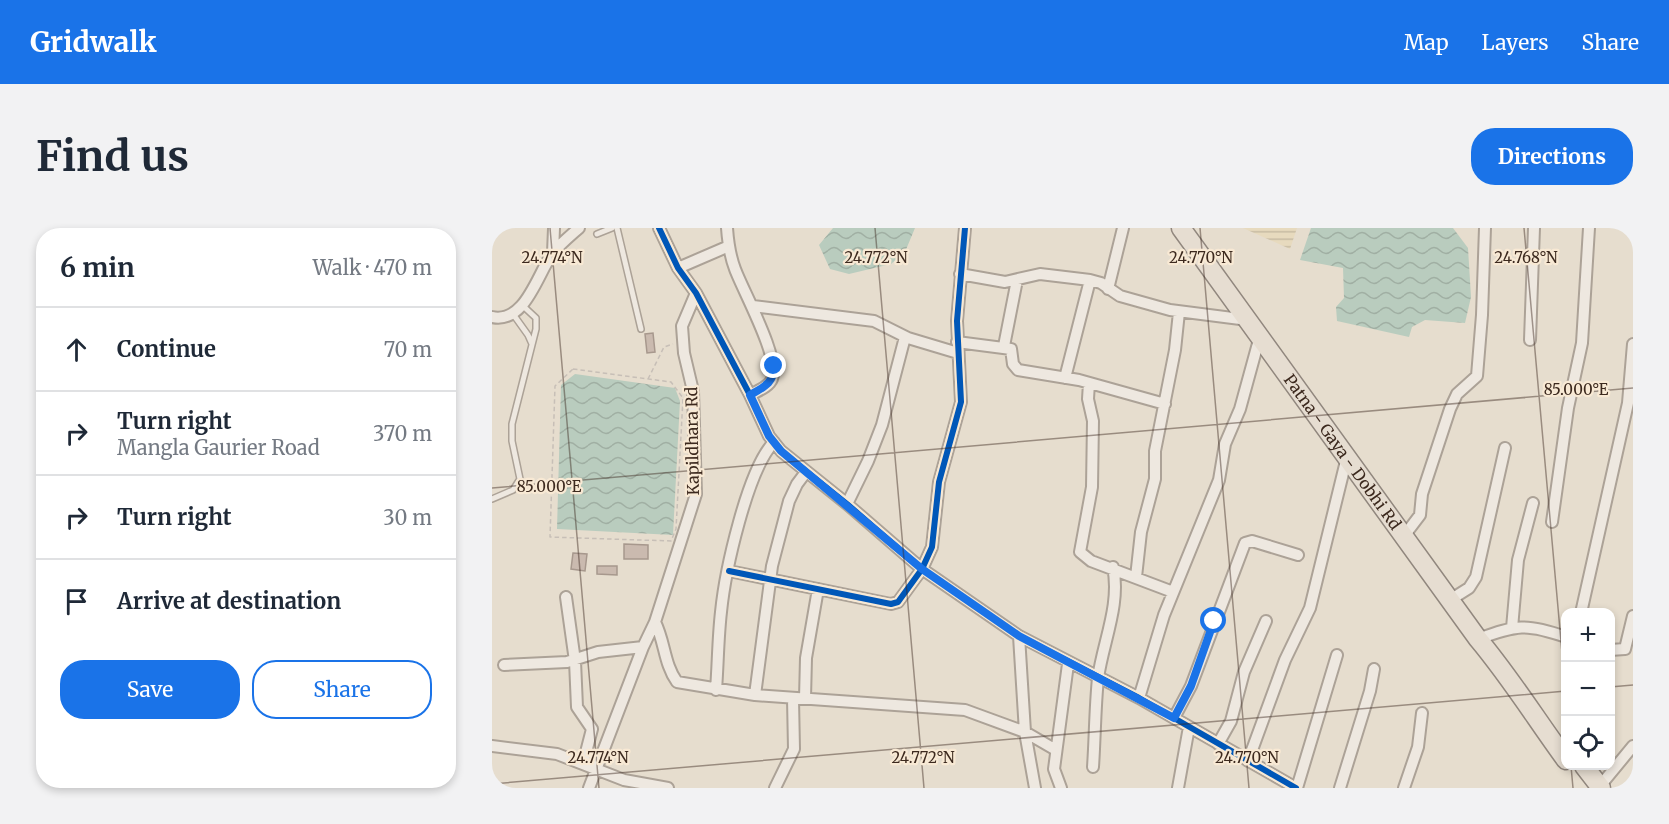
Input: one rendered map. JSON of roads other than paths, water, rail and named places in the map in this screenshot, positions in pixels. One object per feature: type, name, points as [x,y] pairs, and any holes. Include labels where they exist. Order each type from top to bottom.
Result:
[{"type":"main road","name":"Patna - Gaya - Dobhi Rd","points":[[1182,228],[1478,639],[1507,674],[1520,697],[1561,753]]},
{"type":"main road","name":"Patna - Gaya - Dobhi Rd","points":[[1507,674],[1529,688],[1561,733]]},
{"type":"main road","points":[[1575,770],[1596,787]]},
{"type":"main road","points":[[1587,770],[1596,787]]},
{"type":"street","points":[[553,253],[554,228]]},
{"type":"street","points":[[492,317],[513,314],[522,305],[553,253],[579,228]]},
{"type":"street","points":[[659,228],[678,268],[696,293],[774,442],[806,472],[922,569],[1019,636],[1068,664],[1139,698],[1296,788],[1337,655]]},
{"type":"street","points":[[727,228],[729,246],[736,270],[753,306],[774,366],[774,377],[770,383],[750,395]]},
{"type":"street","points":[[729,571],[894,604],[922,569],[932,547],[939,482],[961,402],[957,347],[960,274],[965,228]]},
{"type":"street","points":[[1108,289],[1123,228]]},
{"type":"street","points":[[1404,536],[1420,515],[1422,494],[1450,409],[1457,394],[1477,376],[1485,228]]},
{"type":"street","points":[[1530,340],[1534,228]]},
{"type":"street","points":[[1552,522],[1568,408],[1582,343],[1589,228]]},
{"type":"street","points":[[678,268],[729,246]]},
{"type":"street","points":[[960,274],[996,281],[1017,280],[1040,274],[1090,280],[1101,283],[1120,296],[1179,312],[1249,320]]},
{"type":"street","points":[[1004,346],[1017,280]]},
{"type":"street","points":[[1065,378],[1090,280]]},
{"type":"street","name":"Kapildhara Rd","points":[[589,788],[643,647],[655,622],[696,494],[693,391],[682,326],[696,293]]},
{"type":"street","points":[[753,306],[874,321],[905,337],[957,347],[1004,346],[1011,349],[1013,364],[1018,370],[1089,383],[1165,404]]},
{"type":"street","points":[[1136,577],[1141,532],[1155,479],[1155,451],[1165,404],[1179,312]]},
{"type":"street","points":[[1139,698],[1173,592],[1219,480],[1225,444],[1238,417],[1260,336]]},
{"type":"street","points":[[847,504],[882,425],[905,337]]},
{"type":"street","points":[[1582,608],[1628,403],[1633,344]]},
{"type":"street","points":[[1089,383],[1088,399],[1093,420],[1092,487],[1080,552],[1091,561],[1113,567],[1173,592]]},
{"type":"street","points":[[716,690],[720,612],[729,571],[753,474],[762,457],[774,442]]},
{"type":"street","points":[[1450,600],[1469,588],[1476,578],[1505,448]]},
{"type":"street","points":[[1248,760],[1284,660],[1310,608],[1347,456]]},
{"type":"street","points":[[755,696],[769,579],[789,501],[806,472]]},
{"type":"street","points":[[1512,627],[1518,560],[1533,503]]},
{"type":"street","points":[[1174,718],[1191,686],[1245,543],[1248,540],[1298,555]]},
{"type":"street","points":[[1093,767],[1098,678],[1113,605],[1115,578],[1113,567]]},
{"type":"street","points":[[805,698],[807,658],[818,589]]},
{"type":"street","points":[[566,597],[575,661],[578,712],[592,729],[583,764]]},
{"type":"street","points":[[1615,650],[1625,649],[1633,616]]},
{"type":"street","points":[[1218,744],[1231,721],[1244,672],[1266,621]]},
{"type":"street","points":[[655,622],[661,633],[667,665],[677,682],[755,696],[965,710],[1025,732],[1056,750]]},
{"type":"street","points":[[1478,639],[1512,627],[1530,626],[1561,635]]},
{"type":"street","points":[[1019,636],[1025,732],[1035,788]]},
{"type":"street","points":[[504,665],[575,661],[592,654],[643,647]]},
{"type":"street","points":[[1061,788],[1054,769],[1068,664]]},
{"type":"street","points":[[1340,788],[1370,691],[1374,669]]},
{"type":"street","points":[[775,788],[794,749],[793,699]]},
{"type":"street","points":[[1404,788],[1418,747],[1422,713]]},
{"type":"street","points":[[1178,788],[1189,727]]},
{"type":"street","points":[[492,746],[557,754],[632,782],[668,788]]},
{"type":"street","points":[[1596,787],[1633,746]]},
{"type":"lane","points":[[597,234],[612,228]]},
{"type":"lane","points":[[617,228],[640,329]]},
{"type":"lane","points":[[492,499],[513,490],[520,479],[512,441],[512,424],[537,329],[536,318],[522,305]]},
{"type":"lane","points":[[513,314],[528,334],[532,344]]},
{"type":"water","points":[[833,228],[915,228],[905,252],[891,264],[849,274],[830,269],[819,245]]},
{"type":"water","points":[[1311,228],[1453,228],[1468,248],[1471,297],[1465,323],[1425,320],[1412,327],[1409,337],[1337,321],[1336,307],[1344,298],[1343,268],[1300,260]]},
{"type":"water","points":[[575,374],[675,388],[680,401],[673,535],[557,529],[561,385]]}]
